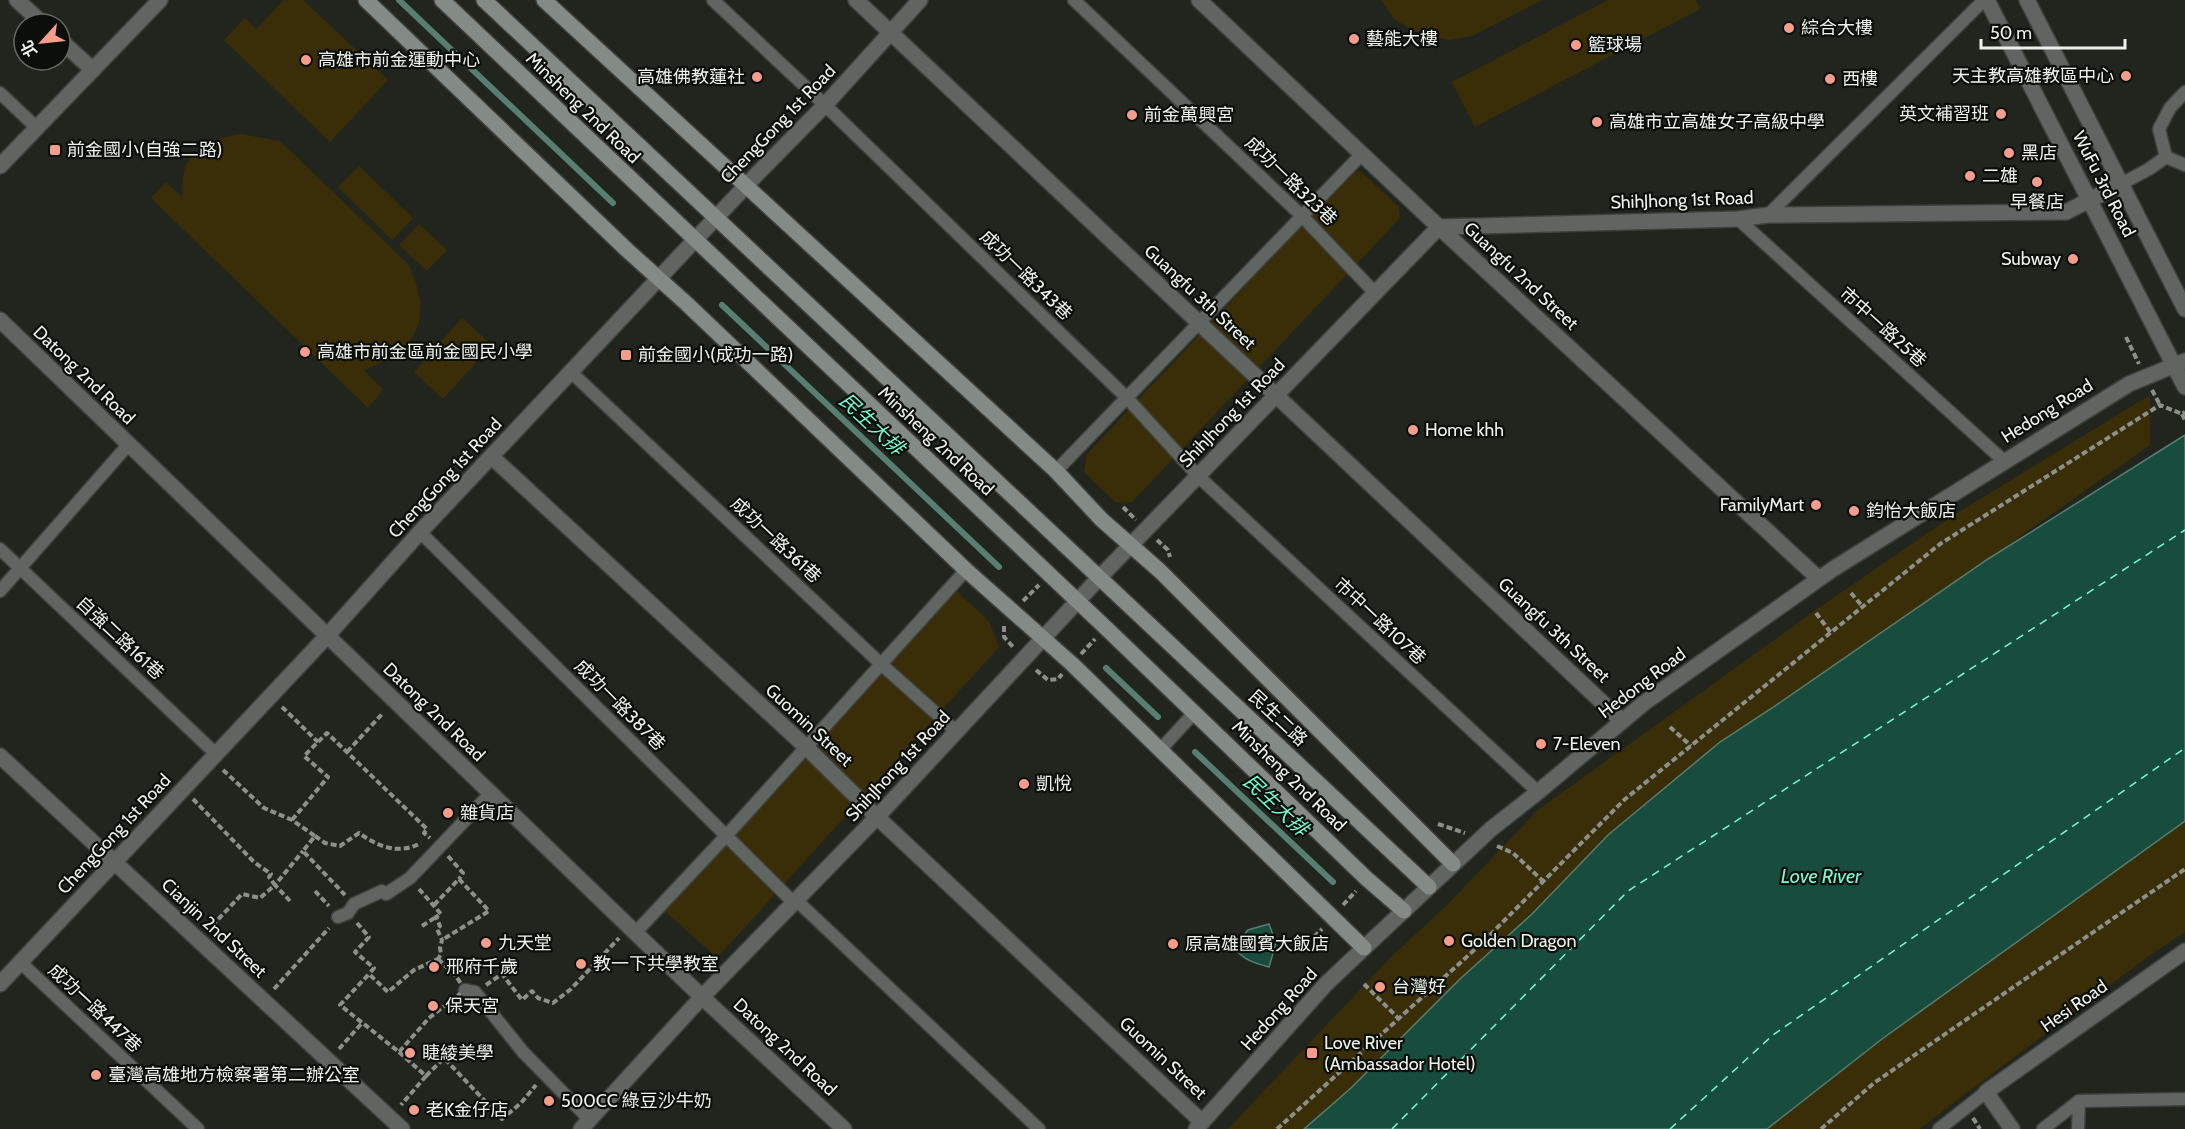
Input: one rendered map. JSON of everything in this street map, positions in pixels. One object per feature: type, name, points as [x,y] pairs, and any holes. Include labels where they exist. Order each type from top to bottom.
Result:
[{"type":"main road","points":[[366,0],[619,243],[1161,750],[1364,948]]},
{"type":"main road","name":"Minsheng 2nd Road","points":[[442,0],[1367,879],[1404,911]]},
{"type":"main road","name":"Minsheng 2nd Road","points":[[484,0],[1100,578]]},
{"type":"main road","points":[[544,0],[1056,471],[1102,520],[1131,545],[1453,864]]},
{"type":"main road","name":"民生二路","points":[[1100,578],[1429,887]]},
{"type":"street","points":[[16,0],[30,12]]},
{"type":"street","points":[[0,166],[160,0]]},
{"type":"street","name":"Guangfu 3th Street","points":[[856,0],[1622,721]]},
{"type":"street","name":"ChengGong 1st Road","points":[[0,984],[327,636],[420,532],[825,105],[920,0]]},
{"type":"street","name":"Guangfu 2nd Street","points":[[1199,0],[1439,227],[1818,578]]},
{"type":"street","name":"WuFu 3rd Road","points":[[1986,0],[2090,200],[2179,363],[2185,387]]},
{"type":"street","name":"WuFu 3rd Road","points":[[2027,0],[2185,309]]},
{"type":"street","points":[[72,51],[93,70]]},
{"type":"street","name":"ShihJhong 1st Road","points":[[585,1124],[702,997],[877,817],[1131,545],[1439,227],[1738,219],[1768,216],[2066,212],[2121,184]]},
{"type":"street","name":"Datong 2nd Road","points":[[0,320],[490,794],[844,1129]]},
{"type":"street","name":"Hedong Road","points":[[1199,1125],[1326,984],[1491,829],[1644,703],[1818,578],[2129,384],[2179,363]]},
{"type":"street","name":"Guomin Street","points":[[492,457],[806,747],[1199,1125]]},
{"type":"street","name":"Cianjin 2nd Street","points":[[0,756],[402,1129]]},
{"type":"street","name":"Hesi Road","points":[[1986,1092],[2185,951]]},
{"type":"street","points":[[1986,1092],[2012,1129]]},
{"type":"lane","name":"成功一路343巷","points":[[713,0],[825,105],[1127,398],[1198,476]]},
{"type":"lane","name":"成功一路323巷","points":[[1074,0],[1302,216],[1375,292]]},
{"type":"lane","points":[[1768,216],[1986,0]]},
{"type":"lane","points":[[2166,157],[2160,129],[2169,108],[2185,92]]},
{"type":"lane","points":[[0,93],[37,128]]},
{"type":"lane","points":[[1056,471],[1362,154]]},
{"type":"lane","points":[[2121,184],[2150,169],[2166,157]]},
{"type":"lane","points":[[2166,157],[2185,165]]},
{"type":"lane","name":"市中一路25巷","points":[[1738,219],[2004,461]]},
{"type":"lane","name":"成功一路361巷","points":[[572,373],[881,664],[957,732]]},
{"type":"lane","points":[[0,591],[128,445]]},
{"type":"lane","name":"市中一路107巷","points":[[1198,476],[1538,792]]},
{"type":"lane","name":"成功一路387巷","points":[[420,532],[726,836],[1039,1129]]},
{"type":"lane","name":"自強二路161巷","points":[[0,549],[214,756]]},
{"type":"lane","points":[[633,930],[726,836],[966,570]]},
{"type":"lane","points":[[1161,750],[1194,713]]},
{"type":"lane","points":[[347,911],[382,891],[386,894],[410,878],[437,843],[490,794]]},
{"type":"lane","name":"成功一路447巷","points":[[20,962],[198,1129]]},
{"type":"lane","points":[[470,991],[545,1074],[585,1124]]},
{"type":"lane","points":[[1939,1129],[1986,1092]]},
{"type":"lane","points":[[2043,1129],[2079,1101],[2185,1099]]},
{"type":"lane","points":[[2078,1129],[2079,1101]]},
{"type":"path","points":[[1276,1129],[1482,943],[1624,800],[1940,544],[2160,405],[2183,413],[2185,420]]},
{"type":"path","points":[[2170,410],[2177,406]]},
{"type":"path","points":[[1851,593],[1863,607]]},
{"type":"path","points":[[1816,613],[1831,633]]},
{"type":"path","points":[[271,695],[318,742]]},
{"type":"path","points":[[347,752],[394,701]]},
{"type":"path","points":[[1670,727],[1691,746]]},
{"type":"path","points":[[292,820],[328,777],[304,756],[327,733],[427,829],[424,833],[448,848],[444,851],[463,873],[434,905]]},
{"type":"path","points":[[214,756],[264,808],[292,820],[325,843],[340,846],[359,833],[376,845],[395,849],[437,843]]},
{"type":"path","points":[[183,789],[254,862],[271,874],[269,877],[290,901]]},
{"type":"path","points":[[198,940],[242,894],[260,898],[275,885],[315,837]]},
{"type":"path","points":[[303,851],[369,938],[355,952],[374,968],[340,1005],[426,1076]]},
{"type":"path","points":[[1514,854],[1544,881]]},
{"type":"path","points":[[1821,1129],[1874,1083],[2185,869]]},
{"type":"path","points":[[410,878],[441,914],[422,926]]},
{"type":"path","points":[[442,940],[489,911],[459,879]]},
{"type":"path","points":[[263,1000],[347,911]]},
{"type":"path","points":[[369,974],[388,992],[414,970],[438,959],[441,954],[442,940],[437,929],[440,926],[436,917]]},
{"type":"path","points":[[399,1052],[429,1018],[470,991],[502,974],[522,1000],[532,991],[538,998],[553,1003],[633,930]]},
{"type":"path","points":[[438,959],[470,991]]},
{"type":"path","points":[[1364,984],[1398,1018]]},
{"type":"path","points":[[328,1060],[362,1023]]},
{"type":"path","points":[[390,1118],[444,1058],[502,1119],[521,1103],[545,1074]]},
{"type":"shaded area","name":"高雄市前金運動中心","points":[[284,0],[303,0],[388,80],[330,142],[224,40],[245,18],[256,29]]},
{"type":"shaded area","points":[[1381,0],[1542,0],[1472,36],[1450,40],[1412,30],[1394,19]]},
{"type":"shaded area","name":"籃球場","points":[[1608,0],[1696,0],[1700,9],[1475,127],[1452,82]]},
{"type":"shaded area","points":[[241,134],[280,141],[409,265],[420,302],[420,317],[409,342],[398,352],[364,370],[383,390],[368,408],[151,198],[166,182],[182,197],[185,168],[195,153],[216,140]]},
{"type":"shaded area","points":[[359,166],[413,218],[392,240],[338,187]]},
{"type":"shaded area","points":[[1360,171],[1399,207],[1400,218],[1132,502],[1116,503],[1084,472],[1087,454],[1351,174]]},
{"type":"shaded area","points":[[419,224],[447,250],[427,271],[399,245]]},
{"type":"shaded area","points":[[462,318],[492,345],[443,399],[414,372]]},
{"type":"shaded area","points":[[2150,395],[2150,445],[1720,742],[1608,835],[1532,914],[1460,979],[1351,1088],[1304,1129],[1228,1129],[1392,956],[1448,904],[1538,810],[1820,607],[1951,517]]},
{"type":"shaded area","points":[[955,590],[989,621],[999,647],[717,958],[665,911]]},
{"type":"shaded area","points":[[2185,821],[2185,932],[2150,955],[1919,1129],[1767,1129],[1882,1039]]},
{"type":"water","name":"Love River","points":[[2185,435],[2185,821],[1882,1039],[1767,1129],[1304,1129],[1351,1088],[1460,979],[1532,914],[1608,835],[1720,742],[1988,559]]},
{"type":"water","points":[[1269,924],[1276,943],[1269,967],[1249,960],[1234,947],[1248,930]]},
{"type":"waterway","name":"民生大排","points":[[399,0],[613,203]]},
{"type":"waterway","name":"民生大排","points":[[722,305],[999,567]]},
{"type":"waterway","name":"民生大排","points":[[1106,668],[1158,717]]},
{"type":"waterway","name":"民生大排","points":[[1195,752],[1333,882]]},
{"type":"ferry route","points":[[1392,1129],[1628,891],[2185,530]]},
{"type":"ferry route","points":[[1670,1129],[1773,1035],[2185,748]]},
{"type":"place","name":"綜合大樓","points":[[1789,28]]},
{"type":"place","name":"藝能大樓","points":[[1354,39]]},
{"type":"place","name":"籃球場","points":[[1576,45]]},
{"type":"place","name":"高雄市前金運動中心","points":[[306,60]]},
{"type":"place","name":"天主教高雄教區中心","points":[[2126,76]]},
{"type":"place","name":"高雄佛教蓮社","points":[[757,77]]},
{"type":"place","name":"西樓","points":[[1830,79]]},
{"type":"place","name":"英文補習班","points":[[2001,114]]},
{"type":"place","name":"前金萬興宮","points":[[1132,115]]},
{"type":"place","name":"高雄市立高雄女子高級中學","points":[[1597,122]]},
{"type":"place","name":"前金國小(自強二路)","points":[[55,150]]},
{"type":"place","name":"黑店","points":[[2009,153]]},
{"type":"place","name":"二雄","points":[[1970,176]]},
{"type":"place","name":"早餐店","points":[[2037,182]]},
{"type":"place","name":"Subway","points":[[2073,259]]},
{"type":"place","name":"高雄市前金區前金國民小學","points":[[305,352]]},
{"type":"place","name":"前金國小(成功一路)","points":[[626,355]]},
{"type":"place","name":"Home khh","points":[[1413,430]]},
{"type":"place","name":"FamilyMart","points":[[1816,505]]},
{"type":"place","name":"鈞怡大飯店","points":[[1854,511]]},
{"type":"place","name":"7-Eleven","points":[[1541,744]]},
{"type":"place","name":"凱悅","points":[[1024,784]]},
{"type":"place","name":"雜貨店","points":[[448,813]]},
{"type":"place","name":"Golden Dragon","points":[[1449,941]]},
{"type":"place","name":"九天堂","points":[[486,943]]},
{"type":"place","name":"原高雄國賓大飯店","points":[[1173,944]]},
{"type":"place","name":"教一下共學教室","points":[[581,964]]},
{"type":"place","name":"邢府千歲","points":[[434,967]]},
{"type":"place","name":"台灣好","points":[[1380,987]]},
{"type":"place","name":"保天宮","points":[[433,1006]]},
{"type":"place","name":"睫綾美學","points":[[410,1053]]},
{"type":"place","name":"Love River (Ambassador Hotel)","points":[[1312,1053]]},
{"type":"place","name":"臺灣高雄地方檢察署第二辦公室","points":[[96,1075]]},
{"type":"place","name":"500CC 綠豆沙牛奶","points":[[549,1101]]},
{"type":"place","name":"老K金仔店","points":[[414,1110]]}]
